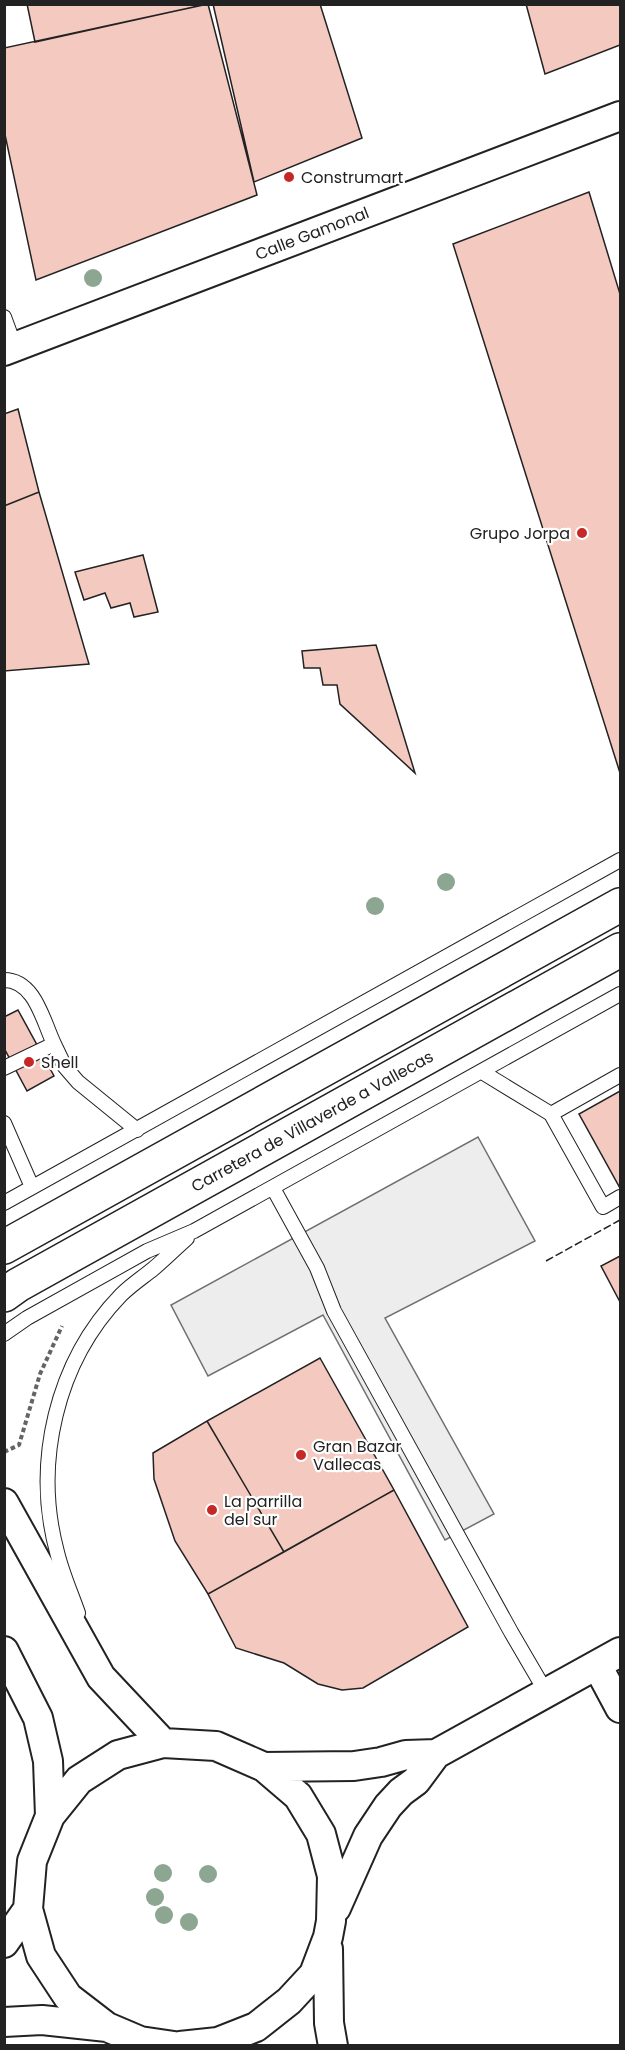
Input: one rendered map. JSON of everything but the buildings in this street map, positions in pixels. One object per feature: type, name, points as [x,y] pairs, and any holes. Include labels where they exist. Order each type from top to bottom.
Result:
[{"type":"main road","points":[[4,1247],[621,906]]},
{"type":"main road","name":"Carretera de Villaverde a Vallecas","points":[[4,1295],[18,1285],[621,950]]},
{"type":"street","name":"Calle Gamonal","points":[[10,349],[621,116]]},
{"type":"street","points":[[4,1503],[101,1677],[163,1743]]},
{"type":"street","points":[[4,1652],[38,1718],[48,1761],[50,1816]]},
{"type":"street","points":[[180,2046],[218,2042],[256,2026],[289,2001],[314,1974],[329,1929],[368,1836],[388,1806],[416,1781],[436,1754],[609,1658],[621,1708]]},
{"type":"street","points":[[174,2046],[140,2041],[107,2027],[68,1997],[41,1956],[28,1909],[32,1861],[50,1816],[79,1780],[118,1755],[163,1743],[216,1746],[264,1767],[298,1796],[321,1834],[332,1876],[329,1929],[329,2023],[333,2046]]},
{"type":"street","points":[[264,1767],[354,1766],[405,1755],[436,1754]]},
{"type":"street","points":[[4,1943],[28,1909]]},
{"type":"street","points":[[4,2022],[42,2020],[107,2027]]},
{"type":"lane","points":[[4,317],[10,349]]},
{"type":"lane","points":[[4,1203],[621,860]]},
{"type":"lane","points":[[4,980],[14,980],[26,988],[34,1000],[65,1067],[78,1082],[137,1130]]},
{"type":"lane","points":[[4,1334],[27,1318],[147,1251],[194,1231],[621,994]]},
{"type":"lane","points":[[4,1068],[54,1044]]},
{"type":"lane","points":[[482,1072],[552,1114],[603,1207],[621,1197]]},
{"type":"lane","points":[[552,1114],[621,1075]]},
{"type":"lane","points":[[4,1123],[32,1187]]},
{"type":"lane","points":[[273,1188],[317,1268],[334,1311],[546,1692]]},
{"type":"lane","points":[[101,1677],[57,1553],[50,1514],[48,1473],[55,1415],[64,1384],[91,1332],[122,1294],[194,1231]]},
{"type":"lane","points":[[4,1671],[38,1718]]},
{"type":"path","points":[[4,1452],[19,1444]]},
{"type":"shaded area","points":[[478,1137],[535,1241],[385,1318],[494,1514],[445,1540],[323,1315],[208,1376],[171,1305]]},
{"type":"fence","points":[[546,1261],[620,1220]]},
{"type":"place","name":"Construmart","points":[[289,177]]},
{"type":"place","name":"Grupo Jorpa","points":[[582,533]]},
{"type":"place","name":"Shell","points":[[29,1062]]},
{"type":"place","name":"Gran Bazar Vallecas","points":[[301,1455]]},
{"type":"place","name":"La parrilla del sur","points":[[212,1510]]}]
